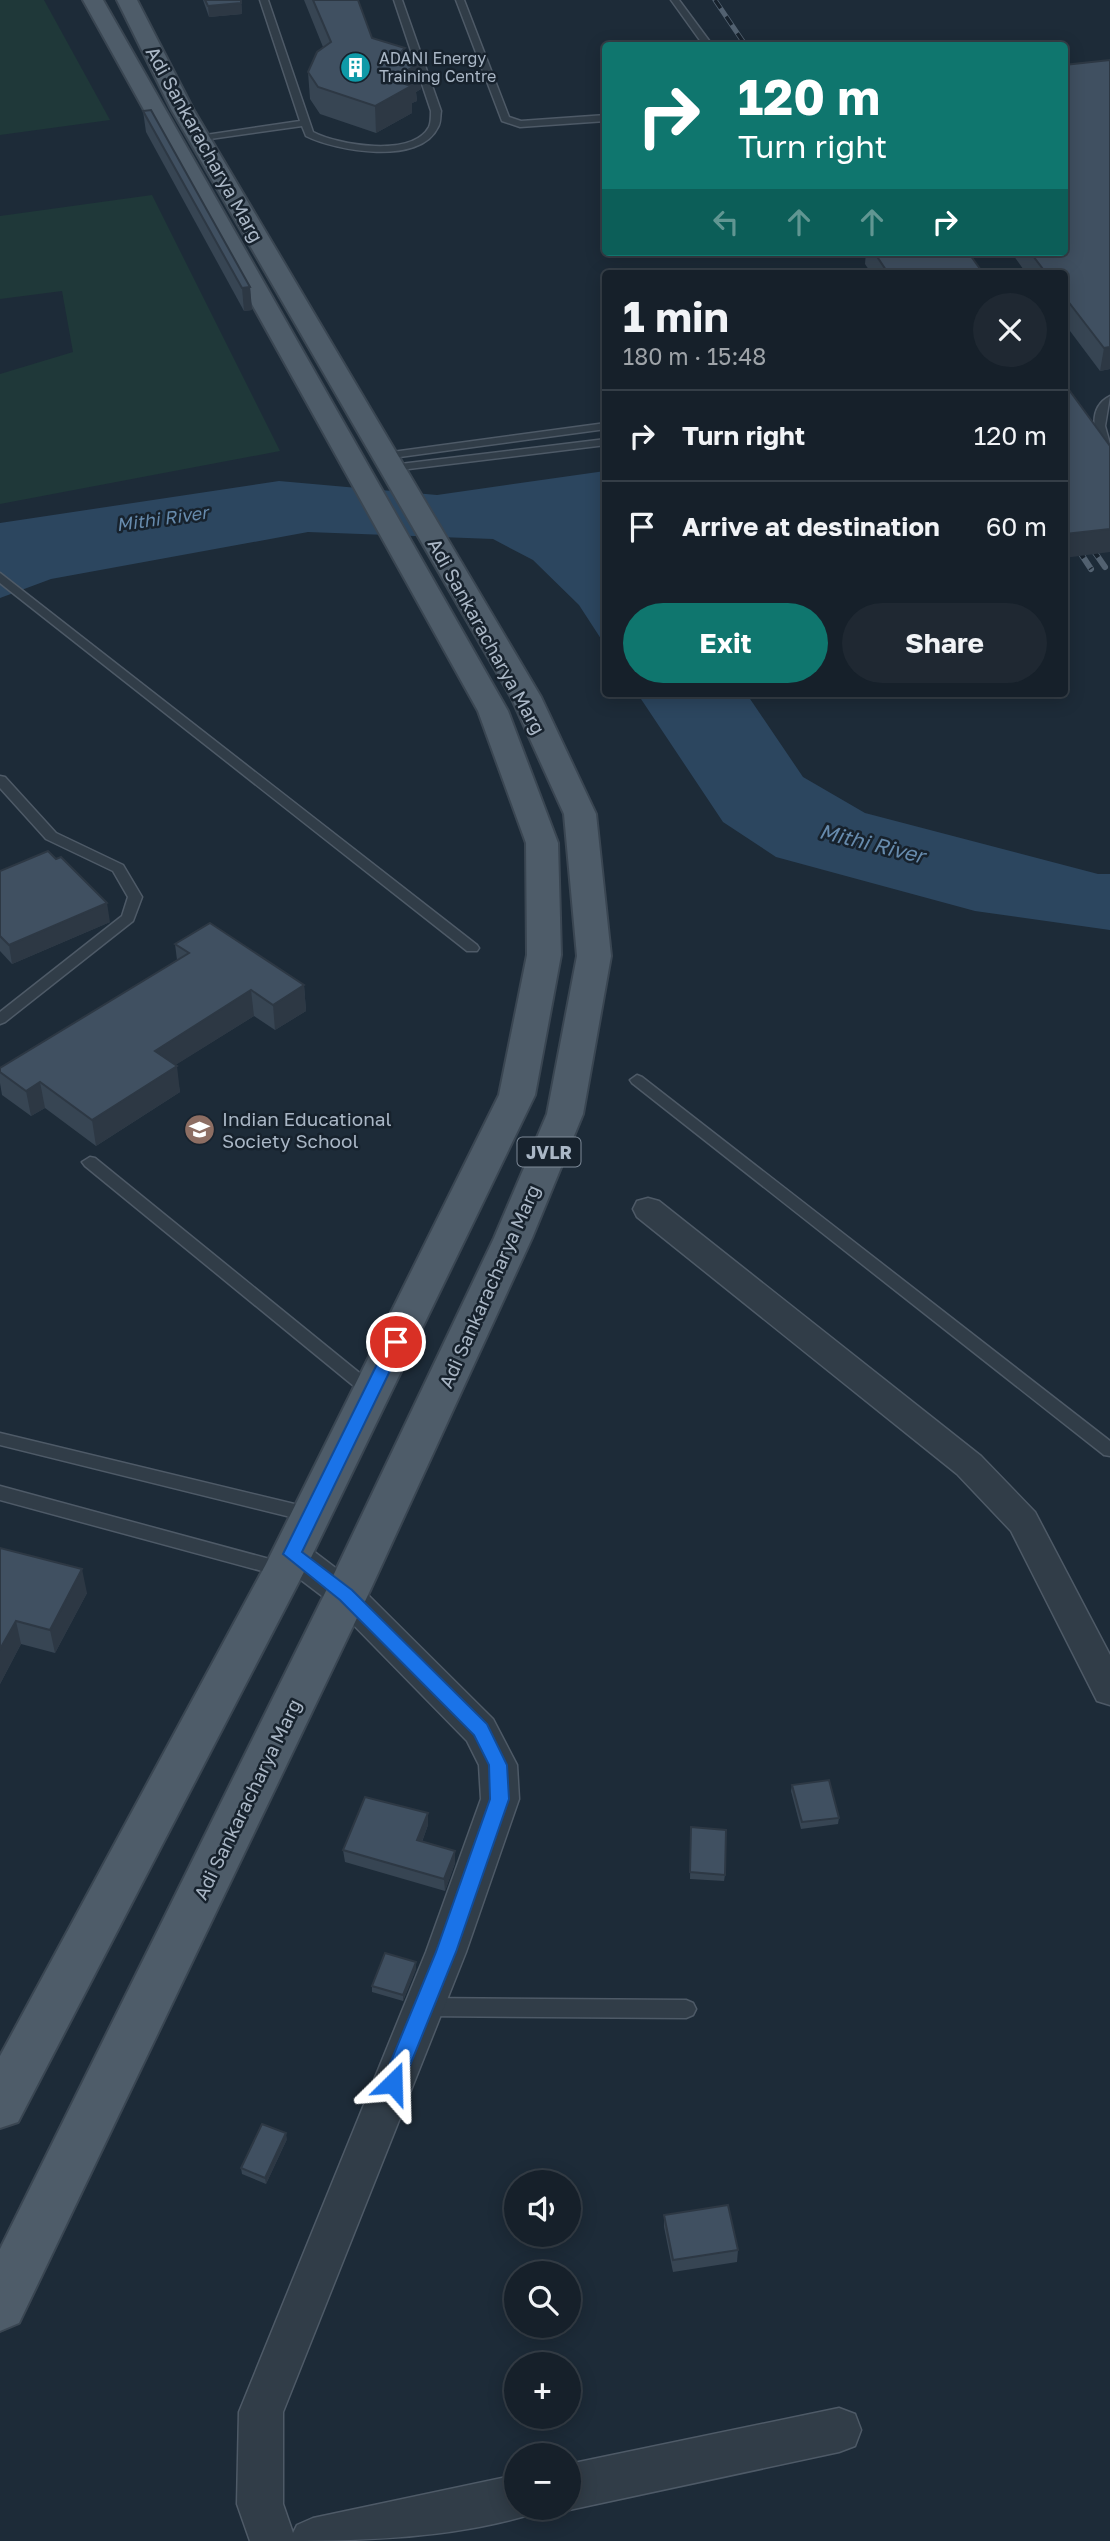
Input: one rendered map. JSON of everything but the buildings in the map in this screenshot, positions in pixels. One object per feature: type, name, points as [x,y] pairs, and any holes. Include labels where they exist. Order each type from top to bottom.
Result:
[{"type":"main road","name":"Adi Sankaracharya Marg","points":[[0,2105],[288,1562],[517,1095],[544,955],[542,843],[493,711],[93,0]]},
{"type":"main road","name":"Adi Sankaracharya Marg","points":[[0,2305],[346,1595],[513,1238],[565,1114],[594,957],[580,814],[526,697],[200,139],[127,0]]},
{"type":"street","points":[[648,1209],[969,1465],[1023,1522],[1110,1690]]},
{"type":"street","points":[[273,2541],[260,2504],[261,2412],[423,2007],[500,1799],[498,1765],[480,1730],[346,1595],[288,1562]]},
{"type":"street","points":[[581,2484],[839,2430]]},
{"type":"street","points":[[313,2541],[504,2501]]},
{"type":"lane","points":[[264,0],[309,134],[321,142],[347,148],[390,148],[426,137],[434,127],[436,111],[398,0]]},
{"type":"lane","points":[[460,0],[505,119],[520,124],[602,118]]},
{"type":"lane","points":[[675,0],[706,42]]},
{"type":"lane","points":[[200,139],[306,123]]},
{"type":"lane","points":[[1110,399],[1100,412],[1099,428],[1100,439],[1110,453]]},
{"type":"lane","points":[[388,462],[602,427]]},
{"type":"lane","points":[[388,462],[602,442]]},
{"type":"lane","points":[[0,577],[472,948]]},
{"type":"lane","points":[[0,780],[51,836],[118,868],[135,897],[128,918],[97,945],[22,998],[0,1019]]},
{"type":"lane","points":[[638,1080],[1110,1450]]},
{"type":"lane","points":[[90,1161],[372,1392]]},
{"type":"lane","points":[[0,1439],[311,1515]]},
{"type":"lane","points":[[0,1493],[288,1562]]},
{"type":"lane","points":[[423,2007],[686,2009]]},
{"type":"green space","points":[[0,0],[44,0],[110,120],[0,135]]},
{"type":"green space","points":[[152,195],[280,451],[0,504],[0,374],[73,352],[62,291],[0,299],[0,216]]},
{"type":"water","name":"Mithi River","points":[[602,471],[602,640],[579,605],[533,560],[493,539],[308,532],[51,579],[0,598],[0,523],[279,481],[437,495]]},
{"type":"water","name":"Mithi River","points":[[640,697],[749,697],[803,777],[865,813],[1098,874],[1110,874],[1110,930],[975,911],[776,857],[723,822]]},
{"type":"railway","points":[[715,0],[743,42]]},
{"type":"railway","points":[[1068,514],[1105,567]]},
{"type":"railway","points":[[1068,534],[1091,569]]},
{"type":"place","name":"ADANI Energy Training Centre","points":[[356,67]]},
{"type":"place","name":"Indian Educational Society School","points":[[199,1129]]},
{"type":"route","points":[[393,2083],[446,1952],[500,1799],[498,1765],[480,1730],[346,1595],[292,1554],[396,1342]]}]
